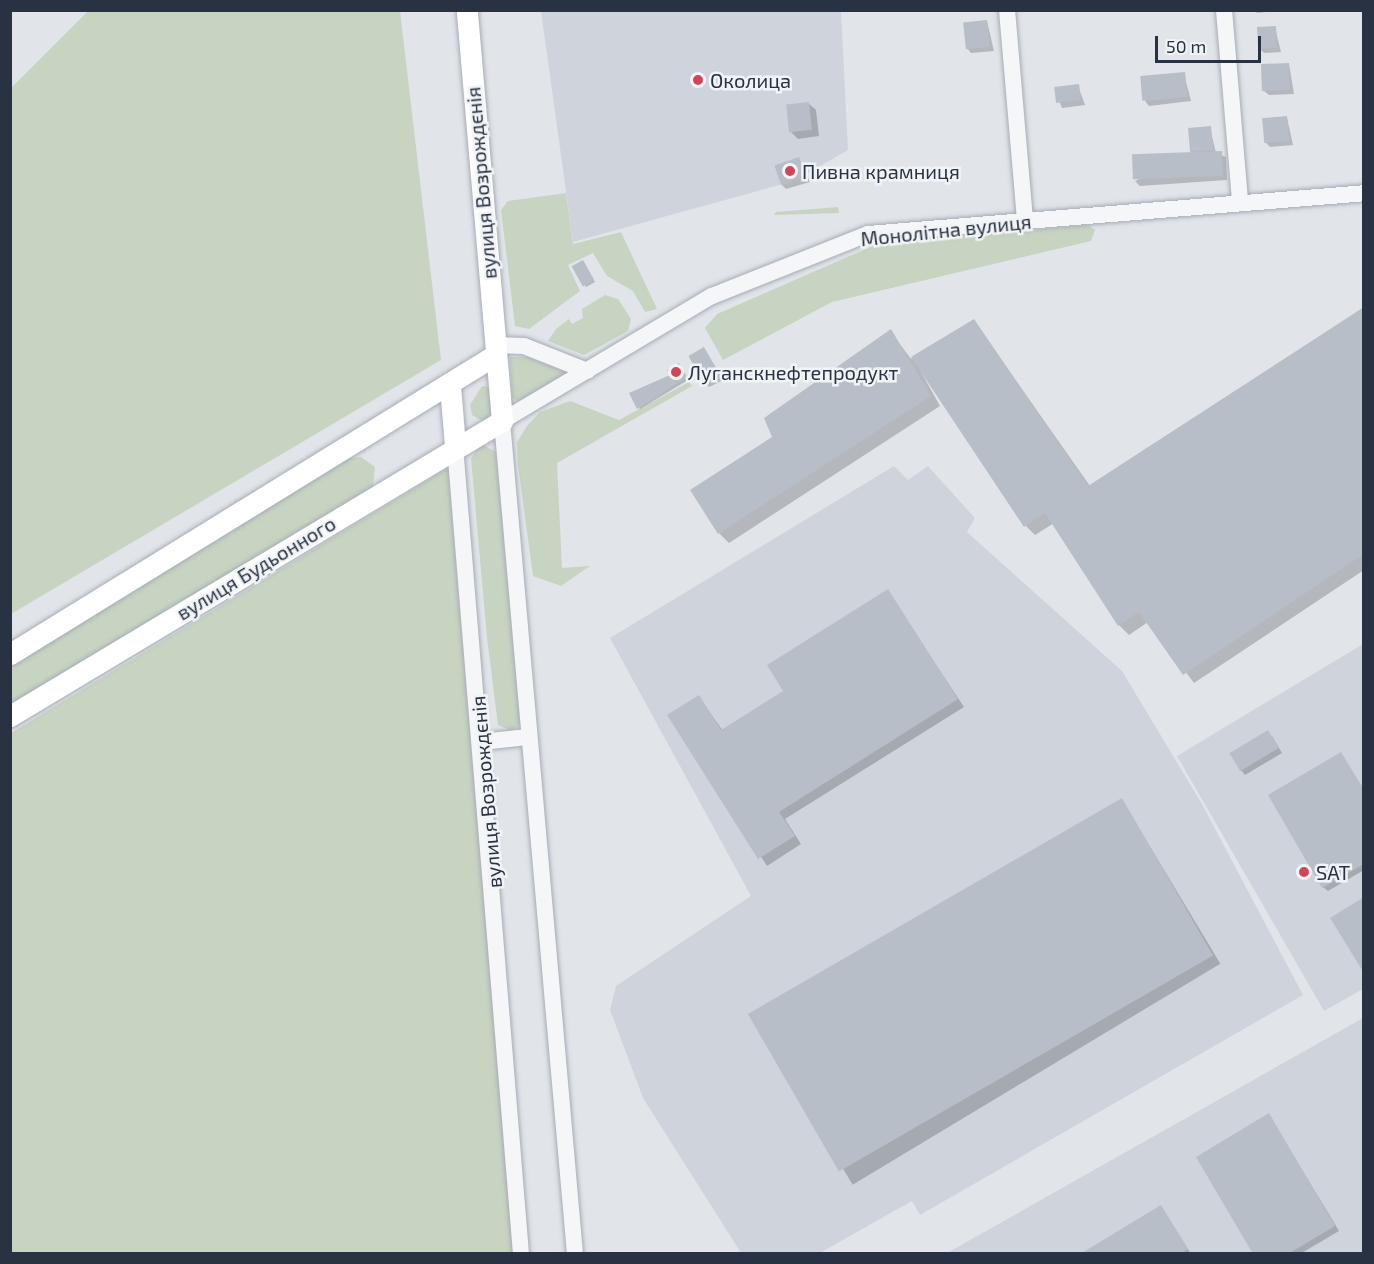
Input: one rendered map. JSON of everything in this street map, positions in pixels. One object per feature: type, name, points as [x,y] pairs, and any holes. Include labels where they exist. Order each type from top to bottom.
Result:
[{"type":"main road","name":"вулиця Возрождєнія","points":[[467,10],[502,421]]},
{"type":"main road","points":[[10,654],[450,386],[495,350]]},
{"type":"main road","name":"вулиця Возрождєнія","points":[[450,386],[455,446]]},
{"type":"main road","name":"вулиця Будьонного","points":[[10,716],[455,446],[502,421]]},
{"type":"street","points":[[1007,10],[1025,222]]},
{"type":"street","points":[[1224,10],[1240,202]]},
{"type":"street","name":"Монолітна вулиця","points":[[502,421],[712,296],[850,239],[1240,202],[1364,193]]},
{"type":"street","points":[[495,350],[524,346],[587,371]]},
{"type":"street","name":"вулиця Возрождєнія","points":[[502,421],[575,1254]]},
{"type":"street","name":"вулиця Возрождєнія","points":[[455,446],[481,742],[521,1254]]},
{"type":"street","points":[[481,742],[528,737]]},
{"type":"shaded area","name":"Околица","points":[[541,11],[841,11],[848,150],[794,181],[573,242]]},
{"type":"shaded area","points":[[894,466],[908,480],[928,466],[975,518],[967,532],[1122,671],[1202,804],[1303,995],[920,1215],[912,1201],[818,1254],[741,1253],[643,1098],[610,1010],[616,986],[751,896],[610,638]]},
{"type":"shaded area","name":"SAT","points":[[1363,644],[1363,989],[1324,1011],[1177,756]]},
{"type":"shaded area","points":[[1363,1018],[1363,1253],[947,1253]]},
{"type":"green space","points":[[88,11],[400,11],[441,360],[11,614],[11,88]]},
{"type":"green space","points":[[566,193],[573,244],[621,232],[657,309],[645,312],[633,291],[607,276],[593,253],[568,265],[580,291],[529,329],[515,326],[501,210],[508,201]]},
{"type":"green space","points":[[838,207],[839,213],[774,215],[776,212]]},
{"type":"green space","points":[[1088,225],[1095,230],[1091,241],[832,302],[723,360],[705,328],[717,314],[875,245]]},
{"type":"green space","points":[[605,295],[618,299],[631,319],[628,331],[584,355],[548,341],[556,329],[569,319],[572,324],[583,318],[582,309]]},
{"type":"green space","points":[[510,357],[528,357],[570,374],[518,401],[512,398]]},
{"type":"green space","points":[[689,382],[692,386],[557,463],[562,568],[590,566],[561,586],[533,576],[517,442],[527,426],[540,412],[570,401],[619,420]]},
{"type":"green space","points":[[482,386],[489,387],[493,412],[484,422],[472,415],[470,405]]},
{"type":"green space","points":[[482,444],[496,452],[520,724],[512,731],[498,725],[487,638],[471,458]]},
{"type":"green space","points":[[361,457],[375,467],[373,487],[11,706],[11,664],[350,458]]},
{"type":"green space","points":[[448,468],[513,1253],[11,1254],[11,733]]},
{"type":"building","points":[[987,20],[990,47],[966,49],[963,23]]},
{"type":"building","points":[[1276,26],[1277,48],[1258,49],[1257,27]]},
{"type":"building","points":[[1289,63],[1290,90],[1262,91],[1261,64]]},
{"type":"building","points":[[1185,72],[1187,97],[1142,101],[1140,76]]},
{"type":"building","points":[[1079,84],[1081,100],[1056,103],[1054,87]]},
{"type":"building","points":[[809,102],[812,130],[789,132],[786,104]]},
{"type":"building","points":[[1287,116],[1289,141],[1264,143],[1262,118]]},
{"type":"building","points":[[1211,126],[1213,150],[1190,152],[1188,128]]},
{"type":"building","points":[[1222,151],[1223,176],[1133,179],[1132,154]]},
{"type":"building","name":"Пивна крамниця","points":[[799,157],[806,177],[781,185],[774,165]]},
{"type":"building","points":[[583,260],[594,280],[583,286],[572,266]]},
{"type":"building","points":[[1364,307],[1364,554],[1183,675],[1139,612],[1118,626],[1045,513],[1024,527],[911,357],[974,319],[1088,486]]},
{"type":"building","points":[[891,329],[931,396],[718,534],[690,490],[772,437],[764,418]]},
{"type":"building","points":[[704,347],[720,375],[704,384],[688,356]]},
{"type":"building","points":[[679,363],[687,377],[637,409],[629,393],[670,375],[667,370]]},
{"type":"building","points":[[888,589],[958,699],[779,812],[795,836],[758,859],[667,715],[699,695],[721,730],[783,691],[767,665]]},
{"type":"building","points":[[1268,730],[1279,748],[1240,771],[1229,753]]},
{"type":"building","points":[[1341,752],[1364,790],[1364,864],[1322,888],[1268,795]]},
{"type":"building","points":[[1122,798],[1213,956],[839,1172],[748,1014]]},
{"type":"building","points":[[1364,897],[1364,973],[1330,918]]},
{"type":"building","points":[[1269,1113],[1335,1226],[1288,1254],[1253,1254],[1196,1157]]},
{"type":"building","points":[[1161,1205],[1188,1249],[1180,1254],[1080,1254]]},
{"type":"place","name":"Околица","points":[[698,80]]},
{"type":"place","name":"Пивна крамниця","points":[[790,171]]},
{"type":"place","name":"Луганскнефтепродукт","points":[[676,372]]},
{"type":"place","name":"SAT","points":[[1304,872]]}]
